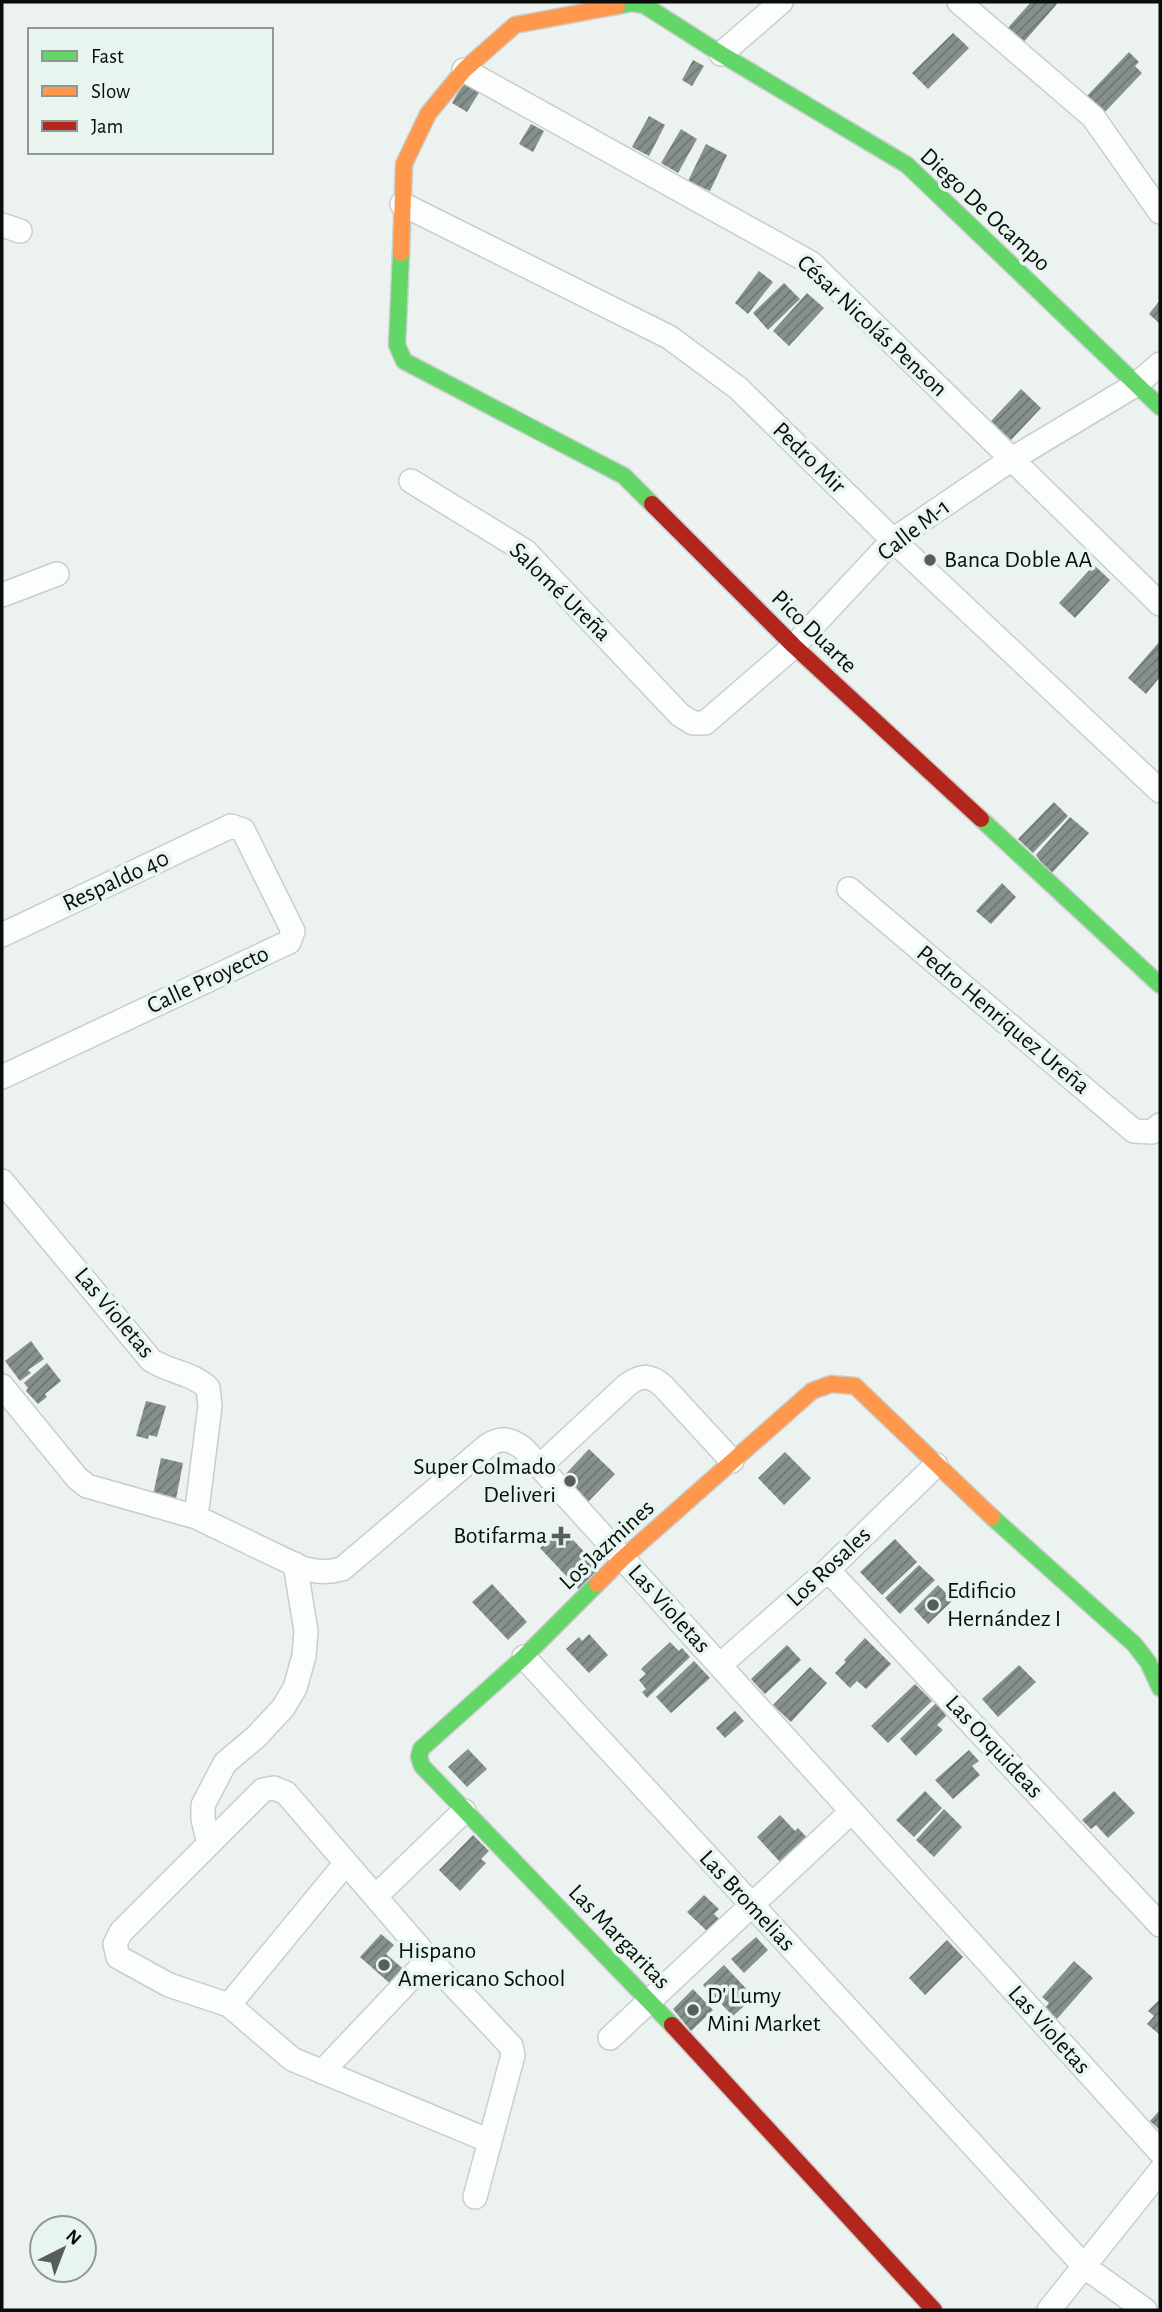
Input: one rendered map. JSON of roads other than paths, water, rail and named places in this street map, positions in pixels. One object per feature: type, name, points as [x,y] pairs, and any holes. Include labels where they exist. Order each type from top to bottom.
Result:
[{"type":"street","points":[[721,54],[781,2]]},
{"type":"street","points":[[959,2],[1093,117],[1160,212]]},
{"type":"street","name":"Diego De Ocampo","points":[[404,361],[397,345],[404,164],[428,114],[464,70],[516,25],[631,3],[644,5],[907,165],[1160,407]]},
{"type":"street","name":"César Nicolás Penson","points":[[464,70],[811,263],[1160,604]]},
{"type":"street","name":"Pedro Mir","points":[[402,204],[669,337],[738,388],[893,541],[1160,791]]},
{"type":"street","name":"Pico Duarte","points":[[404,361],[624,476],[794,646],[1160,985]]},
{"type":"street","name":"Calle M-1","points":[[693,723],[705,723],[794,646],[893,541],[1012,459],[1137,384],[1160,364]]},
{"type":"street","name":"Salomé Ureña","points":[[411,481],[525,551],[680,715],[693,723]]},
{"type":"street","points":[[2,595],[57,575]]},
{"type":"street","name":"Respaldo 40","points":[[2,935],[231,826]]},
{"type":"street","name":"Calle Proyecto","points":[[2,1077],[289,942],[293,931],[243,830],[231,826]]},
{"type":"street","name":"Pedro Henriquez Ureña","points":[[849,890],[1134,1131],[1152,1132],[1160,1125]]},
{"type":"street","name":"Las Violetas","points":[[5,1184],[151,1360],[167,1369],[195,1378],[208,1388],[211,1406],[196,1517],[318,1573],[342,1569],[487,1446],[498,1439],[511,1440],[540,1466],[1160,2152]]},
{"type":"street","points":[[540,1466],[626,1386],[635,1379],[646,1376],[663,1386],[732,1461]]},
{"type":"street","name":"Los Jazmines","points":[[421,1749],[524,1657],[622,1559],[812,1391],[831,1384],[855,1386],[936,1465]]},
{"type":"street","points":[[2,1386],[77,1478],[87,1486],[196,1517]]},
{"type":"street","points":[[936,1465],[1134,1644],[1148,1662],[1160,1688]]},
{"type":"street","name":"Los Rosales","points":[[720,1665],[828,1570],[936,1465]]},
{"type":"street","points":[[209,1844],[203,1819],[203,1805],[225,1763],[256,1737],[283,1708],[295,1688],[304,1656],[306,1631],[295,1564]]},
{"type":"street","name":"Las Orquideas","points":[[828,1570],[1160,1925]]},
{"type":"street","name":"Las Bromelias","points":[[524,1657],[1085,2267],[1144,2310]]},
{"type":"street","name":"Las Margaritas","points":[[421,1749],[419,1757],[422,1766],[650,2001],[934,2310]]},
{"type":"street","points":[[475,2197],[513,2056],[511,2046],[429,1959],[286,1793],[274,1787],[263,1790],[121,1932],[115,1944],[118,1957],[169,1985],[229,2005],[292,2059],[490,2141]]},
{"type":"street","points":[[376,1896],[464,1811]]},
{"type":"street","points":[[610,2038],[851,1812]]},
{"type":"street","points":[[229,2005],[345,1864]]},
{"type":"street","points":[[322,2071],[429,1959]]},
{"type":"street","points":[[1049,2310],[1160,2171]]},
{"type":"place","name":"Banca Doble AA","points":[[930,560]]},
{"type":"place","name":"Super Colmado Deliveri","points":[[570,1481]]},
{"type":"place","name":"Botifarma","points":[[561,1536]]},
{"type":"place","name":"Edificio Hernández I","points":[[933,1605]]},
{"type":"place","name":"Hispano Americano School","points":[[384,1965]]},
{"type":"place","name":"D' Lumy Mini Market","points":[[693,2010]]}]
